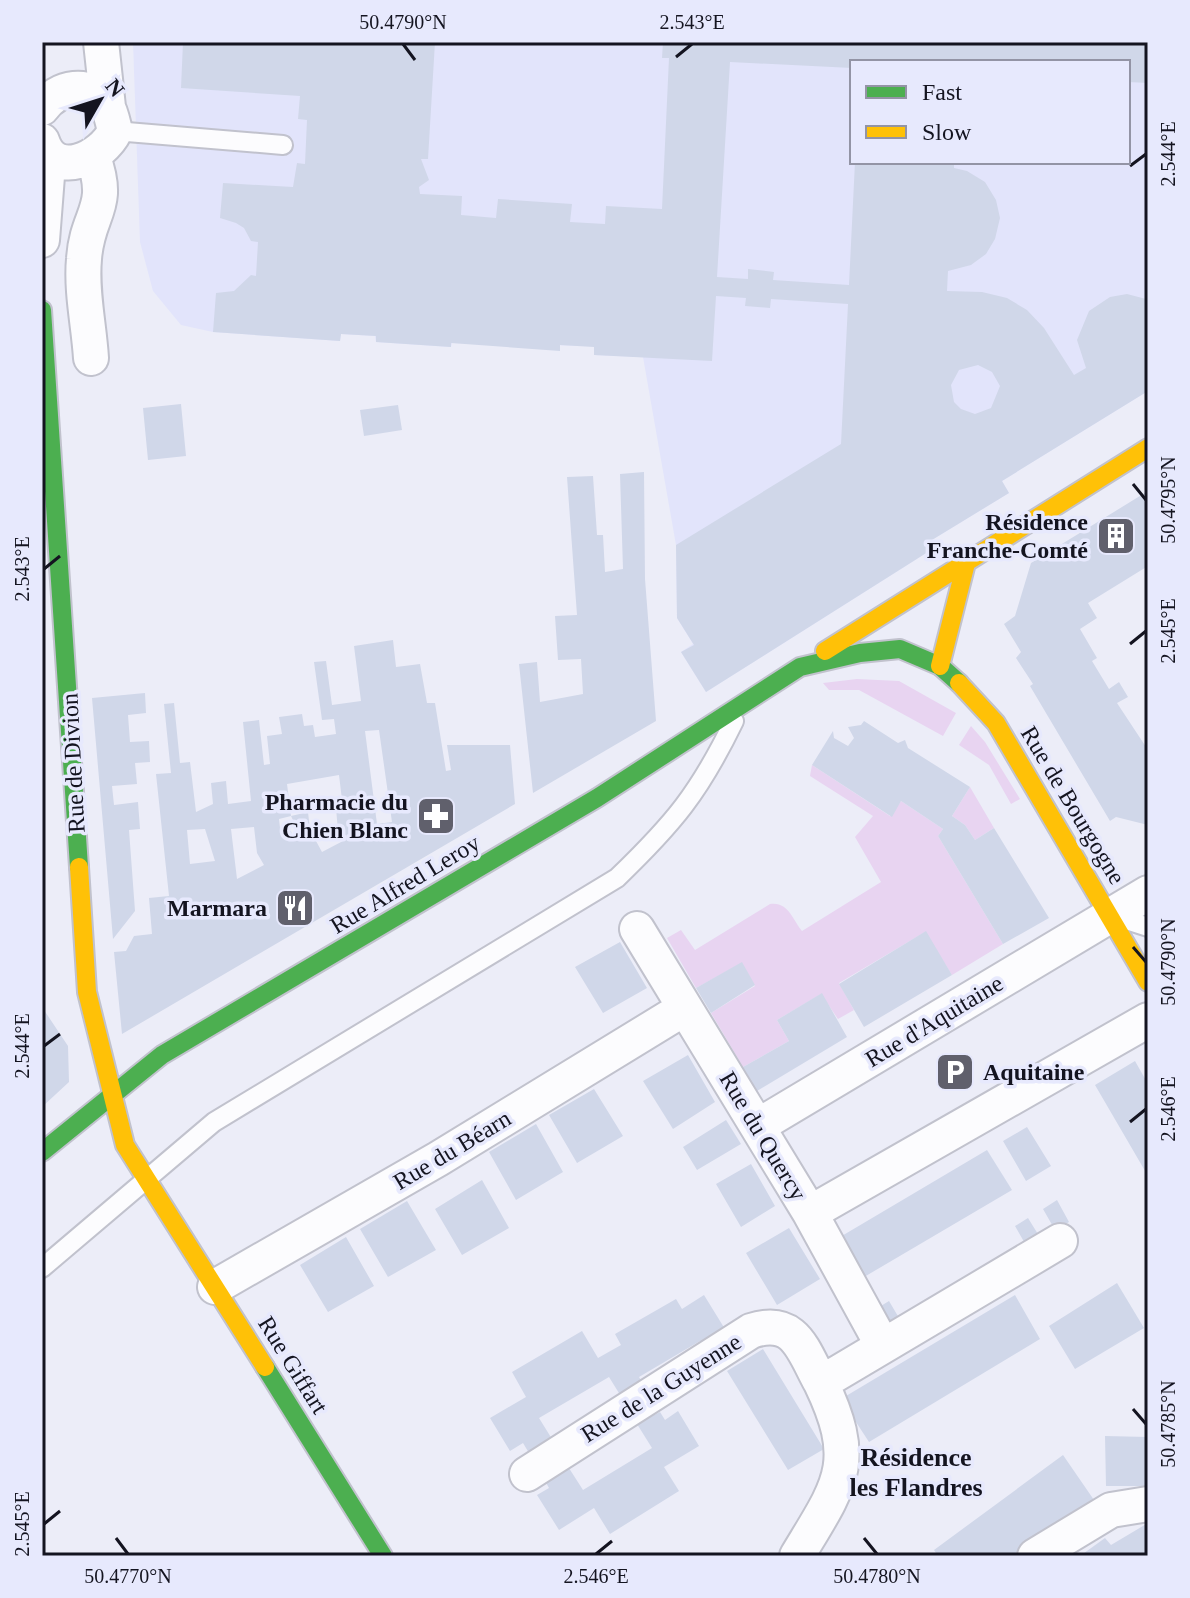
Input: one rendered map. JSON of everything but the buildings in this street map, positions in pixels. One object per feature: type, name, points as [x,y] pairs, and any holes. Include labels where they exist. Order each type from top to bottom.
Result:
[{"type":"main road","name":"Rue de Divion","points":[[42,310],[50,520],[87,992],[110,1098],[125,1145],[160,1201]]},
{"type":"main road","name":"Rue Alfred Leroy","points":[[42,1152],[162,1055],[597,798],[1148,448]]},
{"type":"main road","points":[[940,666],[966,563]]},
{"type":"main road","name":"Rue Alfred Leroy","points":[[800,667],[860,653],[900,649],[940,666]]},
{"type":"main road","name":"Rue de Bourgogne","points":[[940,666],[975,696],[996,723],[1148,982]]},
{"type":"main road","name":"Rue Giffart","points":[[160,1201],[383,1556]]},
{"type":"street","points":[[49,99],[93,43]]},
{"type":"street","points":[[43,234],[86,160],[108,146],[112,119],[93,43]]},
{"type":"street","points":[[49,99],[81,88],[98,95],[112,119]]},
{"type":"street","points":[[43,144],[59,158],[86,160]]},
{"type":"street","points":[[43,144],[47,176],[43,234]]},
{"type":"street","points":[[86,160],[102,195],[91,223],[83,260],[91,358]]},
{"type":"street","name":"Rue d'Aquitaine","points":[[758,1126],[1148,893]]},
{"type":"street","name":"Rue du Quercy","points":[[637,929],[810,1213],[883,1346]]},
{"type":"street","name":"Rue du Béarn","points":[[215,1287],[438,1159],[685,1008]]},
{"type":"street","points":[[810,1213],[1148,1020]]},
{"type":"street","points":[[821,1383],[1060,1241]]},
{"type":"street","name":"Rue de la Guyenne","points":[[527,1474],[762,1328],[784,1328],[794,1334],[821,1383],[833,1407],[842,1441],[842,1463],[834,1497],[797,1556]]},
{"type":"street","points":[[1035,1556],[1111,1510],[1148,1504]]},
{"type":"lane","points":[[112,119],[283,145]]},
{"type":"lane","points":[[42,1268],[214,1122],[617,878],[658,840],[688,804],[708,775],[742,704]]},
{"type":"lane","points":[[1110,915],[1148,927]]},
{"type":"shaded area","points":[[133,42],[1148,42],[1148,391],[1002,481],[1009,493],[927,543],[931,550],[706,692],[681,652],[693,644],[677,618],[676,545],[643,357],[594,355],[594,346],[452,343],[451,347],[376,342],[375,336],[341,334],[340,341],[213,332],[181,325],[153,291],[140,242]]},
{"type":"shaded area","points":[[857,679],[899,681],[956,713],[943,736],[859,690],[829,690],[823,683]]},
{"type":"shaded area","points":[[971,726],[985,742],[1020,799],[1011,804],[989,765],[959,745]]},
{"type":"shaded area","points":[[812,765],[890,816],[901,801],[943,829],[938,836],[1003,944],[952,975],[925,932],[839,983],[854,1010],[838,1019],[821,994],[777,1020],[789,1041],[743,1067],[711,1013],[755,986],[742,963],[696,988],[667,938],[681,930],[695,950],[770,904],[786,908],[802,931],[881,882],[855,837],[873,816],[810,776]]},
{"type":"shaded area","points":[[970,787],[994,828],[975,840],[965,825],[952,816]]},
{"type":"traffic: fast","points":[[42,310],[79,867]]},
{"type":"traffic: fast","points":[[42,1152],[162,1055],[597,798],[800,667],[860,653],[900,649],[940,666],[959,683]]},
{"type":"traffic: fast","points":[[265,1367],[383,1556]]},
{"type":"traffic: slow","points":[[825,651],[1148,448]]},
{"type":"traffic: slow","points":[[940,666],[966,563]]},
{"type":"traffic: slow","points":[[959,683],[996,723],[1148,982]]},
{"type":"traffic: slow","points":[[79,867],[87,992],[125,1145],[265,1367]]},
{"type":"place","name":"Résidence Franche-Comté","points":[[1116,536]]},
{"type":"place","name":"Pharmacie du Chien Blanc","points":[[436,816]]},
{"type":"place","name":"Marmara","points":[[295,908]]},
{"type":"place","name":"Aquitaine","points":[[955,1072]]},
{"type":"district","name":"Résidence les Flandres","points":[[916,1472]]}]
